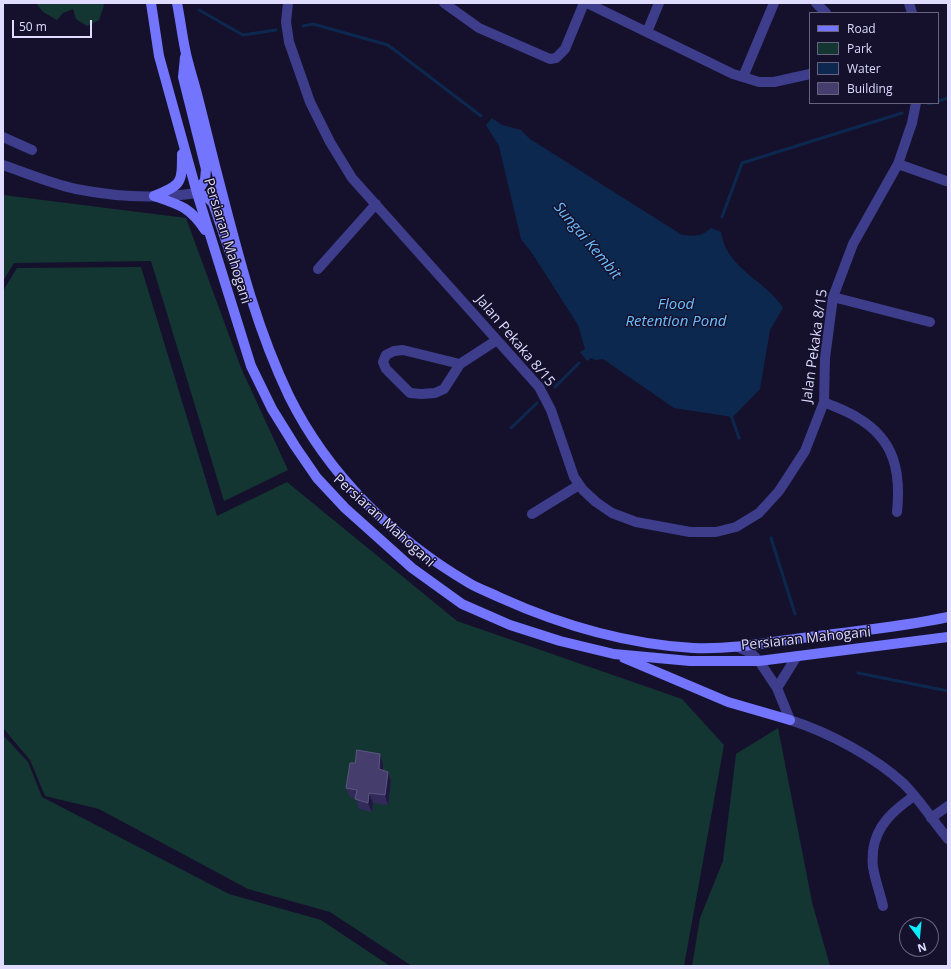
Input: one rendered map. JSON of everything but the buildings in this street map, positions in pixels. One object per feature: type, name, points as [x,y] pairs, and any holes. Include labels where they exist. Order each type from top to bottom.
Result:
[{"type":"main road","name":"Persiaran Mahogani","points":[[151,3],[159,56],[197,193],[251,366],[269,402],[295,446],[317,478],[345,508],[412,568],[462,604],[510,625],[560,641],[614,654],[690,661],[759,660],[948,636]]},
{"type":"main road","name":"Persiaran Mahogani","points":[[177,3],[185,51],[244,277],[258,322],[273,360],[291,399],[313,436],[331,462],[358,495],[390,526],[427,555],[471,584],[517,605],[568,624],[645,643],[695,648],[738,647],[838,634],[948,617]]},
{"type":"main road","points":[[185,51],[183,77],[206,169],[205,180],[197,193],[205,195],[213,203],[232,258],[244,277]]},
{"type":"main road","points":[[154,196],[171,190],[178,184],[181,178],[182,139]]},
{"type":"main road","points":[[154,196],[174,203],[193,214],[212,242]]},
{"type":"main road","points":[[614,654],[728,702],[790,720]]},
{"type":"street","name":"Jalan Pekaka 8/15","points":[[288,3],[286,22],[289,42],[310,102],[330,142],[352,178],[539,387],[551,410],[574,477],[579,485],[596,502],[612,513],[636,522],[690,532],[716,532],[736,527],[759,513],[779,491],[805,451],[824,402],[825,358],[833,297],[853,244],[898,164],[912,123],[916,104]]},
{"type":"street","points":[[444,3],[479,28],[550,59],[556,58],[565,50],[586,3],[733,74],[759,82],[774,82],[809,74]]},
{"type":"street","points":[[647,32],[659,3]]},
{"type":"street","points":[[743,77],[774,3]]},
{"type":"street","points":[[816,3],[825,12]]},
{"type":"street","points":[[3,137],[32,150]]},
{"type":"street","points":[[898,164],[946,181]]},
{"type":"street","points":[[3,165],[74,189],[115,195],[166,197],[197,193]]},
{"type":"street","points":[[318,269],[376,204]]},
{"type":"street","points":[[833,297],[930,322]]},
{"type":"street","points":[[460,364],[403,350],[386,354],[383,362],[386,369],[410,393],[435,393],[444,389],[460,364],[497,340]]},
{"type":"street","points":[[824,402],[858,418],[877,432],[888,448],[896,465],[899,491],[897,512]]},
{"type":"street","points":[[532,514],[579,485]]},
{"type":"street","points":[[738,647],[752,653],[759,660],[777,688],[790,720],[824,733],[858,750],[882,767],[904,784],[948,839]]},
{"type":"street","points":[[777,688],[797,656]]},
{"type":"street","points":[[883,906],[872,865],[874,847],[878,832],[895,809],[914,796]]},
{"type":"street","points":[[931,818],[948,806]]},
{"type":"green space","points":[[36,3],[102,3],[104,5],[99,20],[87,26],[76,19],[73,9],[63,13],[57,20],[43,12]]},
{"type":"green space","points":[[3,195],[186,218],[241,368],[288,470],[224,501],[151,261],[14,263],[3,281]]},
{"type":"green space","points":[[141,267],[217,516],[287,482],[457,621],[682,699],[724,745],[684,966],[412,966],[330,912],[248,889],[99,809],[45,796],[30,760],[3,728],[3,291],[17,268]]},
{"type":"green space","points":[[778,728],[812,902],[830,966],[692,966],[700,918],[723,861],[736,754]]},
{"type":"green space","points":[[3,735],[28,762],[42,797],[229,894],[321,920],[390,966],[3,966]]},
{"type":"water","name":"Flood Retention Pond","points":[[492,118],[502,125],[521,130],[530,139],[682,235],[694,236],[704,233],[711,228],[721,232],[727,250],[739,266],[777,300],[783,308],[770,330],[760,389],[733,417],[674,408],[603,359],[595,360],[591,358],[587,361],[580,352],[585,349],[578,325],[532,253],[521,239],[499,146],[486,125]]},
{"type":"waterway","name":"Sungai Kembit","points":[[199,10],[243,35],[276,30]]},
{"type":"waterway","name":"Sungai Kembit","points":[[303,26],[313,24],[388,45],[481,116]]},
{"type":"waterway","points":[[939,101],[948,98]]},
{"type":"waterway","points":[[722,217],[742,163],[902,113]]},
{"type":"waterway","points":[[555,387],[579,363]]},
{"type":"waterway","points":[[511,428],[537,403]]},
{"type":"waterway","name":"Sungai Kembit","points":[[731,415],[739,438]]},
{"type":"waterway","name":"Sungai Kembit","points":[[771,538],[795,614]]},
{"type":"waterway","name":"Sungai Kembit","points":[[858,673],[948,691]]}]
